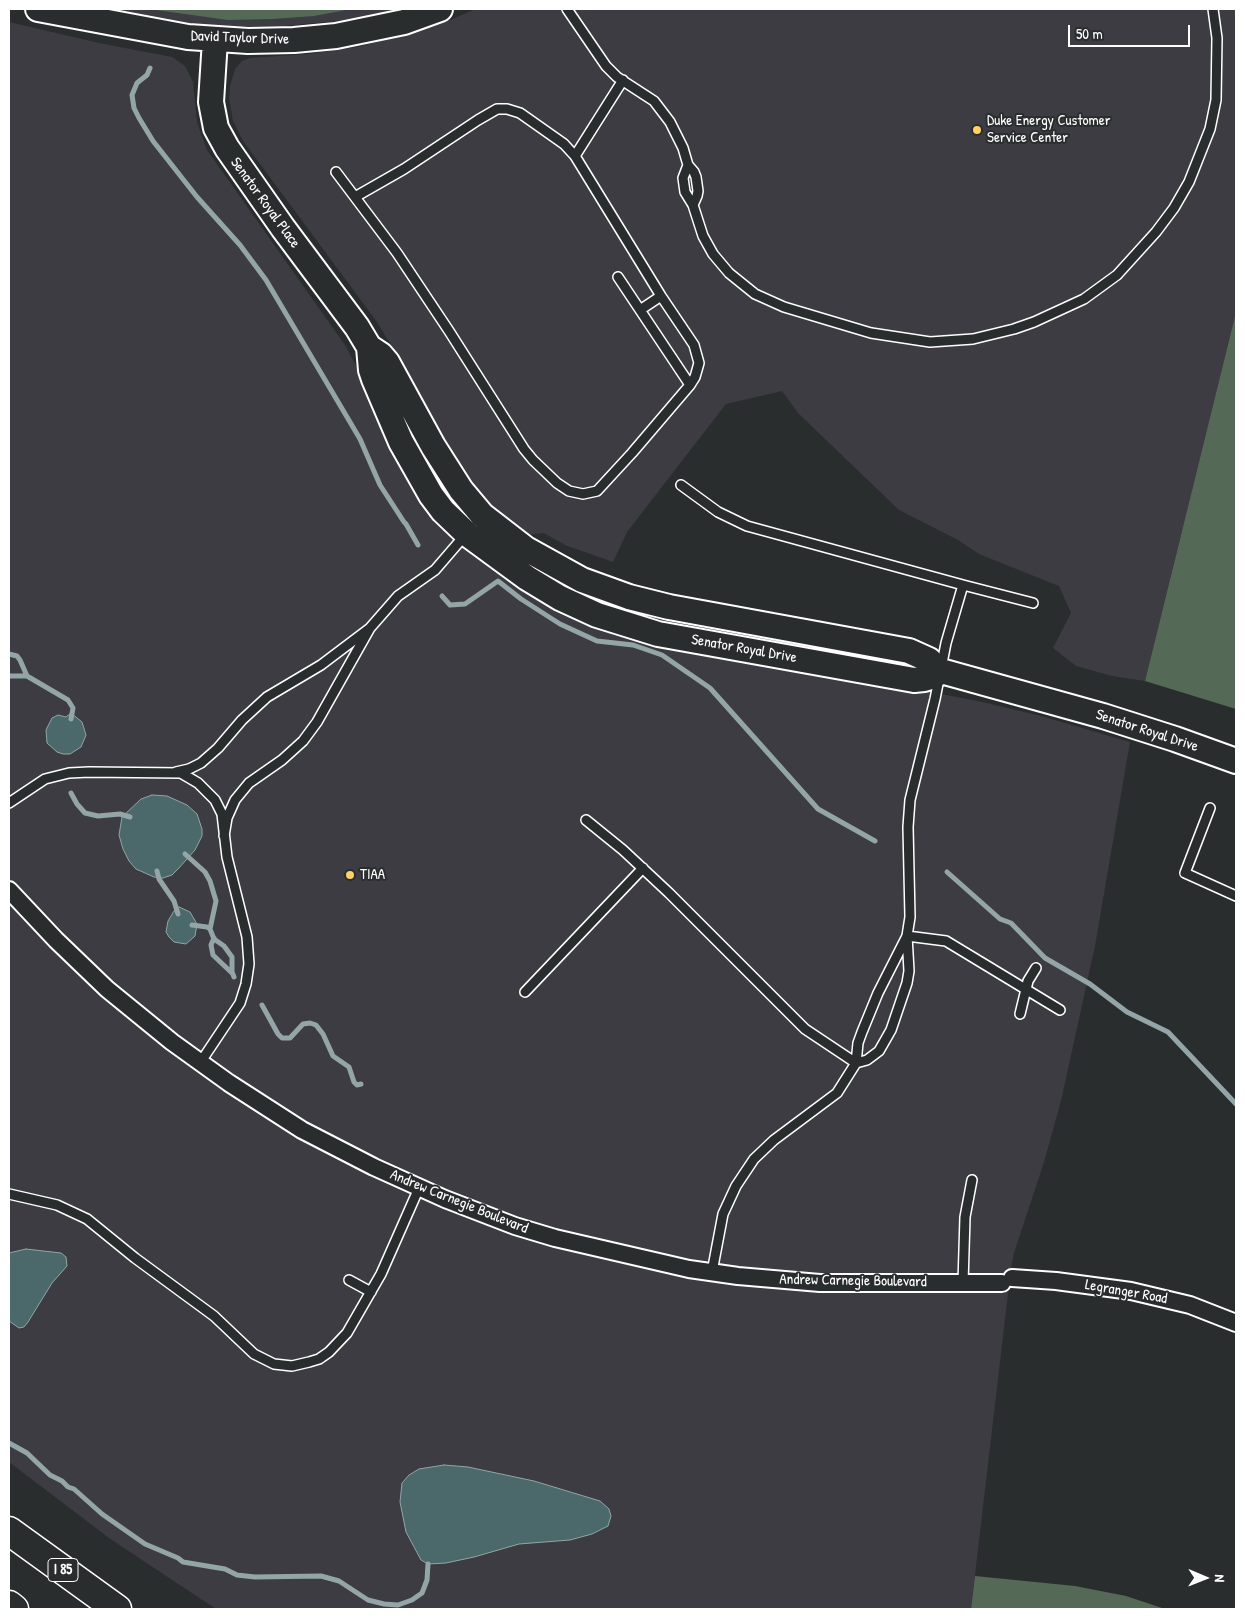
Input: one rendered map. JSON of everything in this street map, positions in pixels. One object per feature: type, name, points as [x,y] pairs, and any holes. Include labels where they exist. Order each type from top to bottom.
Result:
[{"type":"highway","name":"I 85","points":[[9,1531],[118,1609]]},
{"type":"highway","points":[[9,1605],[14,1609]]},
{"type":"street","name":"David Taylor Drive","points":[[38,9],[188,37],[215,40],[275,41],[336,36],[404,22],[440,9]]},
{"type":"street","name":"Senator Royal Place","points":[[215,40],[211,102],[213,115],[221,138],[256,190],[340,304],[369,348],[381,354],[387,362],[446,468],[461,490],[475,524],[527,578],[550,593]]},
{"type":"street","name":"Senator Royal Place","points":[[475,524],[582,580]]},
{"type":"street","name":"Senator Royal Drive","points":[[582,580],[629,597],[661,605],[909,651],[929,660],[941,671],[1103,716],[1236,761]]},
{"type":"street","name":"Senator Royal Drive","points":[[550,593],[597,615],[658,634],[914,680],[929,678],[941,671]]},
{"type":"street","name":"Andrew Carnegie Boulevard","points":[[9,890],[100,983],[128,1007],[235,1087],[302,1130],[374,1167],[419,1188],[515,1226],[555,1238],[659,1263],[763,1279],[820,1283],[963,1283],[1007,1280]]},
{"type":"street","name":"Legranger Road","points":[[1007,1280],[1056,1281],[1131,1291],[1190,1305],[1236,1323]]},
{"type":"lane","points":[[568,9],[606,66],[623,80],[647,95],[662,110],[679,138],[688,166],[684,178],[685,192],[693,205],[703,236],[713,254],[729,273],[755,294],[784,307],[871,333],[930,342],[973,339],[1014,329],[1074,304],[1093,293],[1116,275],[1156,232],[1174,208],[1189,182],[1210,129],[1216,100],[1217,38],[1213,9]]},
{"type":"lane","points":[[575,156],[623,80]]},
{"type":"lane","points":[[336,172],[396,254],[449,332],[524,449],[540,467],[569,491],[583,494],[591,493],[602,487],[690,385],[698,370],[697,352],[694,345],[661,296],[575,156],[564,144],[520,113],[507,109],[497,109],[404,169],[355,197]]},
{"type":"lane","points":[[618,277],[690,385]]},
{"type":"lane","points":[[640,310],[661,296]]},
{"type":"lane","points":[[681,484],[718,512],[747,526],[1033,603]]},
{"type":"lane","points":[[9,803],[37,782],[60,774],[176,772],[189,770],[202,763],[242,720],[267,697],[321,665],[370,628],[398,596],[435,570],[475,524]]},
{"type":"lane","points":[[586,820],[643,868],[805,1029],[856,1063],[867,1060],[879,1051],[891,1030],[907,983],[909,971],[907,936],[910,917],[908,812],[946,643],[962,584]]},
{"type":"lane","points":[[224,836],[227,818],[235,800],[249,783],[282,760],[303,741],[317,722],[370,628]]},
{"type":"lane","points":[[176,772],[193,779],[204,787],[215,800],[222,814],[227,857],[247,937],[249,964],[246,984],[240,1003],[200,1062]]},
{"type":"lane","points":[[1210,808],[1185,873],[1236,896]]},
{"type":"lane","points":[[525,992],[643,868]]},
{"type":"lane","points":[[907,936],[946,941],[1060,1010]]},
{"type":"lane","points":[[712,1272],[723,1214],[736,1186],[754,1160],[774,1140],[837,1093],[845,1083],[856,1063],[856,1054],[862,1032],[878,993],[907,936]]},
{"type":"lane","points":[[1020,1014],[1030,976],[1036,968]]},
{"type":"lane","points":[[963,1283],[964,1217],[972,1180]]},
{"type":"lane","points":[[9,1194],[57,1205],[87,1219],[99,1227],[129,1254],[214,1316],[254,1354],[274,1364],[300,1365],[329,1352],[347,1333],[384,1268],[419,1188]]},
{"type":"lane","points":[[349,1280],[371,1292]]},
{"type":"shaded area","points":[[113,9],[395,9],[365,17],[336,21],[259,27],[201,25]]},
{"type":"shaded area","points":[[476,9],[1236,9],[1236,312],[1145,681],[1112,676],[1076,666],[1053,648],[1071,613],[1059,586],[979,554],[958,540],[899,510],[799,414],[782,391],[726,404],[627,532],[613,562],[565,545],[544,533],[524,535],[477,497],[425,416],[397,355],[377,322],[243,141],[233,121],[229,99],[230,86],[235,69],[242,61],[250,58],[309,54],[362,46],[423,29]]},
{"type":"shaded area","name":"TIAA","points":[[9,22],[99,43],[172,57],[185,66],[193,82],[197,122],[207,150],[345,345],[360,373],[389,438],[508,575],[789,664],[987,703],[1041,716],[1130,742],[1095,946],[1061,1101],[1011,1268],[971,1609],[216,1609],[109,1538],[9,1462]]},
{"type":"green space","points":[[149,9],[351,9],[314,16],[228,20]]},
{"type":"green space","points":[[1236,312],[1236,709],[1145,681]]},
{"type":"green space","points":[[975,1576],[1075,1586],[1126,1596],[1165,1609],[971,1609]]},
{"type":"water","points":[[71,713],[82,722],[86,735],[81,747],[70,754],[63,754],[57,752],[47,743],[46,730],[52,718],[58,715],[66,717]]},
{"type":"water","points":[[152,795],[167,796],[187,805],[197,814],[202,829],[202,836],[195,850],[172,875],[163,878],[154,877],[136,869],[129,861],[123,849],[119,835],[122,817],[141,799]]},
{"type":"water","points":[[179,907],[190,912],[197,924],[195,936],[186,944],[174,942],[166,932],[168,921]]},
{"type":"water","points":[[26,1249],[61,1253],[66,1257],[67,1266],[52,1283],[28,1322],[24,1327],[19,1328],[9,1321],[9,1253]]},
{"type":"water","points":[[444,1465],[468,1467],[534,1481],[600,1501],[609,1509],[611,1516],[608,1526],[592,1534],[570,1540],[519,1544],[474,1557],[446,1563],[428,1564],[421,1560],[406,1532],[400,1502],[402,1483],[409,1475],[419,1469]]},
{"type":"waterway","points":[[150,68],[147,75],[137,83],[132,95],[134,108],[139,118],[153,141],[197,197],[240,245],[266,280],[360,439],[380,485],[418,545]]},
{"type":"waterway","points":[[442,596],[450,605],[465,604],[498,581],[521,599],[560,624],[597,641],[633,645],[662,655],[710,688],[818,809],[875,841]]},
{"type":"waterway","points":[[9,654],[17,656],[27,676],[68,700],[73,708],[71,719]]},
{"type":"waterway","points":[[9,676],[27,676]]},
{"type":"waterway","points":[[71,793],[85,813],[98,816],[120,814],[130,817]]},
{"type":"waterway","points":[[185,854],[205,872],[210,881],[216,901],[210,929],[214,939],[224,946],[232,957],[234,977]]},
{"type":"waterway","points":[[157,871],[159,879],[174,901],[178,914]]},
{"type":"waterway","points":[[947,872],[1000,919],[1011,923],[1045,958],[1090,984],[1127,1012],[1168,1032],[1236,1104]]},
{"type":"waterway","points":[[192,925],[210,929]]},
{"type":"waterway","points":[[214,938],[211,945],[213,955],[233,974]]},
{"type":"waterway","points":[[262,1005],[282,1038],[290,1038],[303,1024],[310,1023],[316,1025],[323,1034],[333,1056],[349,1067],[354,1082],[357,1085],[361,1084]]},
{"type":"waterway","points":[[9,1443],[27,1453],[50,1475],[74,1489],[102,1514],[145,1544],[183,1562],[225,1569],[237,1575],[255,1577],[321,1576],[339,1581],[368,1600],[398,1605],[412,1600],[422,1593],[427,1580],[428,1564]]},
{"type":"place","name":"Duke Energy Customer Service Center","points":[[977,130]]},
{"type":"place","name":"TIAA","points":[[350,875]]}]
